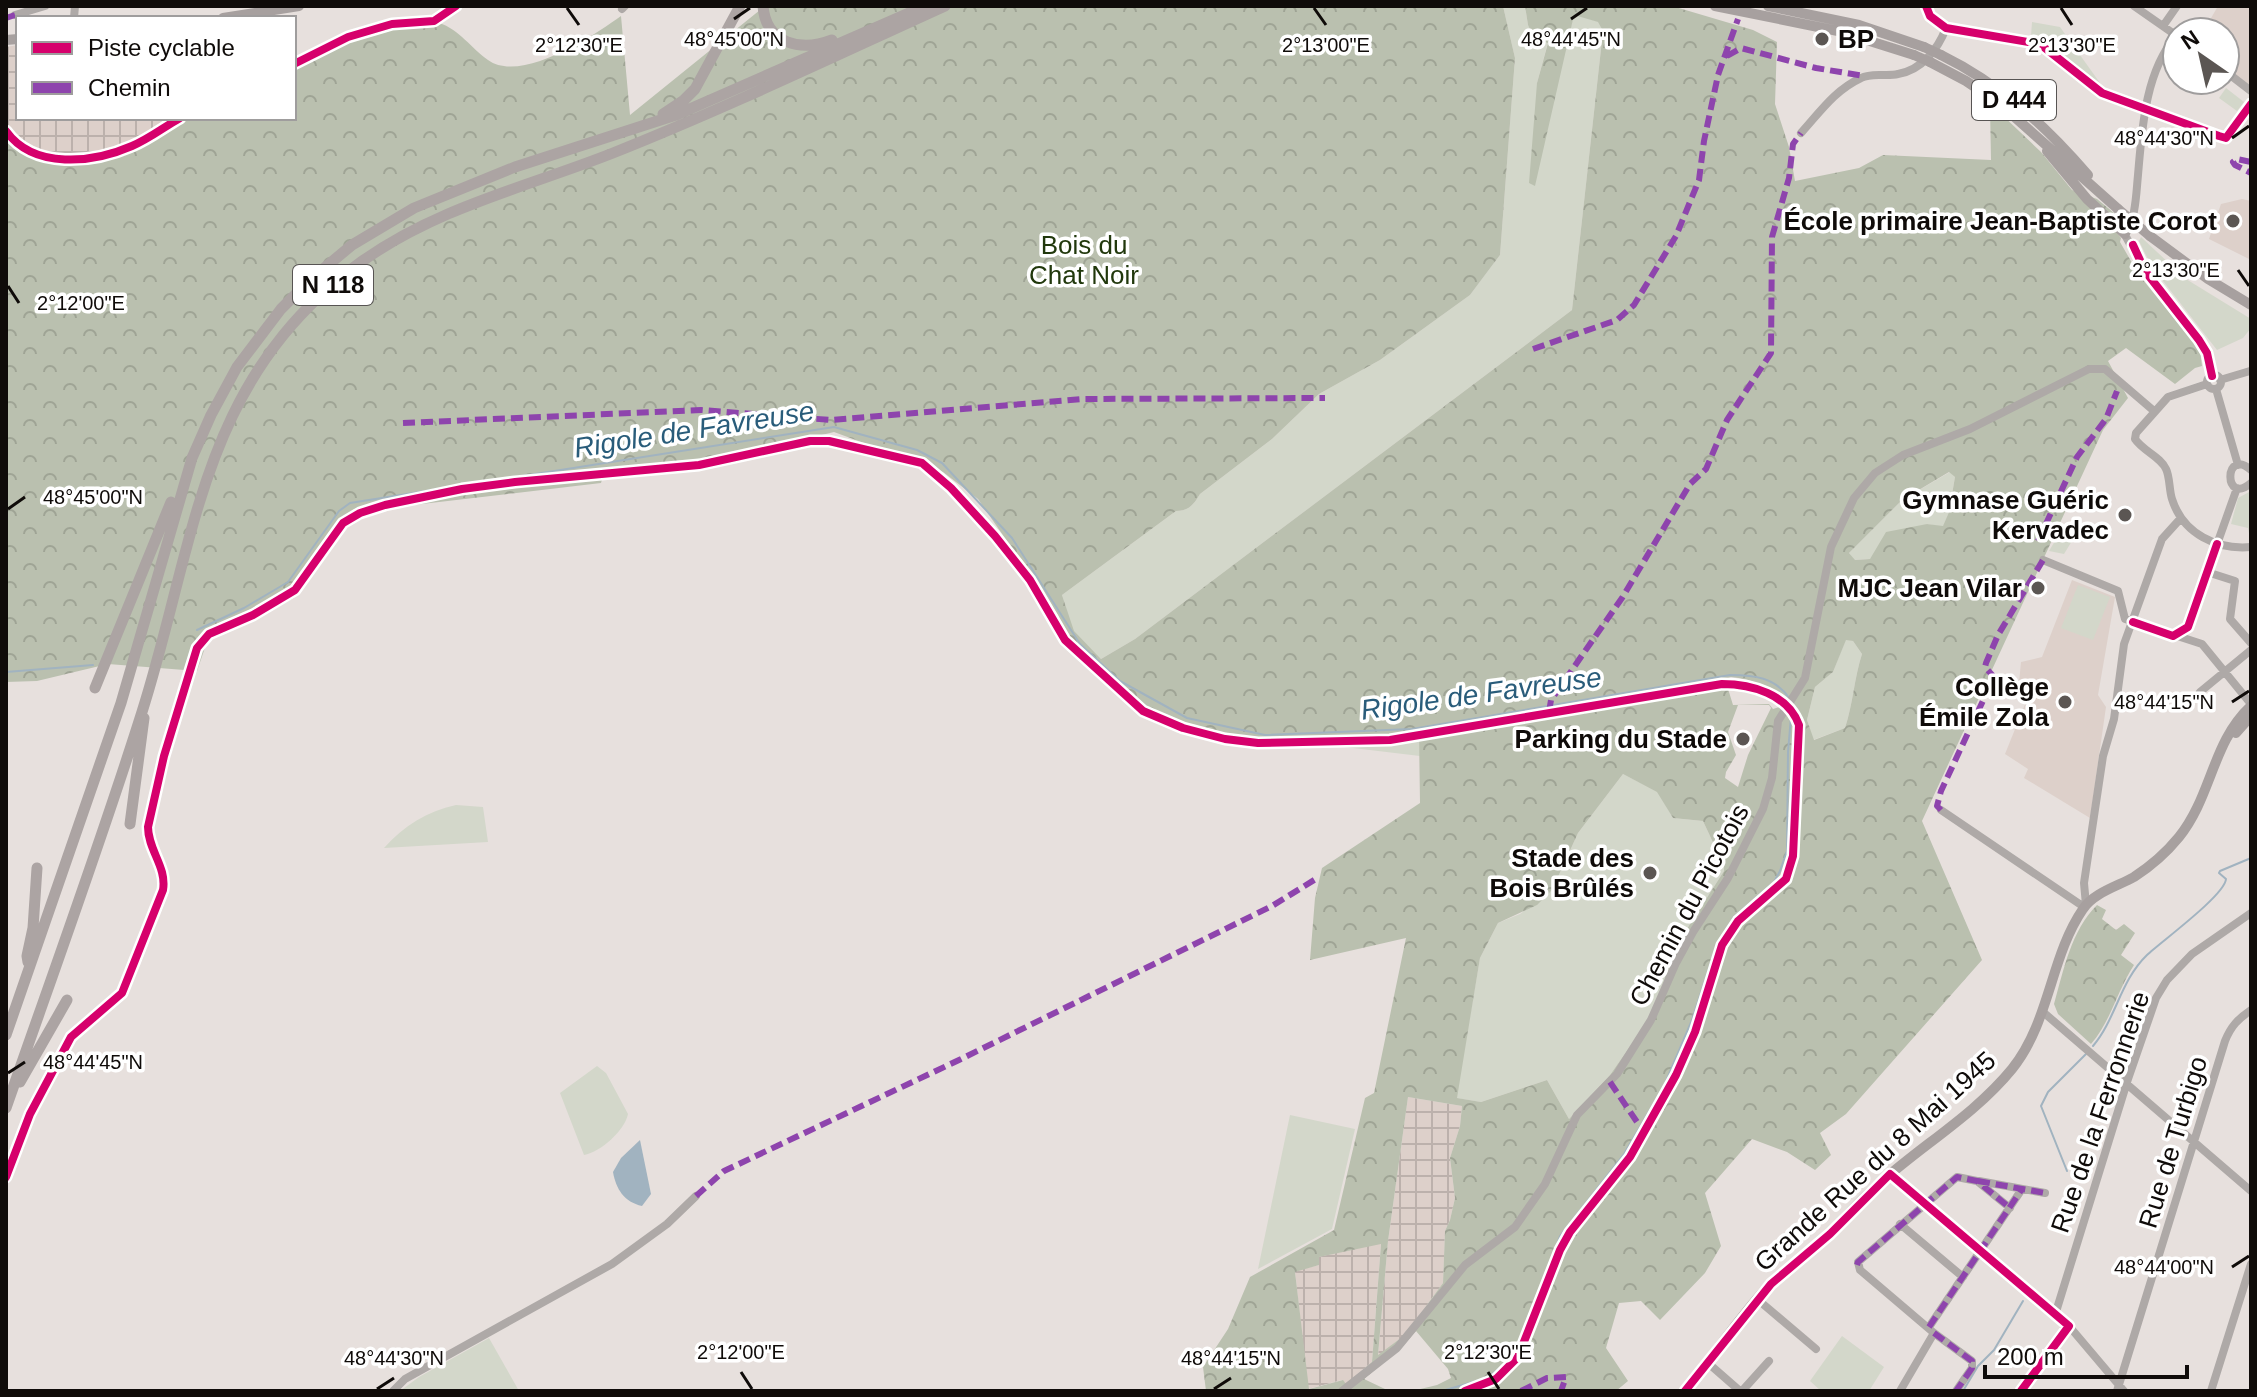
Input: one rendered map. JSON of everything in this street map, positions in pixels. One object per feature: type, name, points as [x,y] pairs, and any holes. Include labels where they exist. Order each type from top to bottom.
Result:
[{"type":"highway","points":[[646,127],[651,119],[674,108],[695,89],[740,6]]},
{"type":"highway","points":[[763,6],[767,25],[785,43],[805,47],[836,39],[844,42]]},
{"type":"highway","name":"N 118","points":[[6,1035],[121,703],[185,478],[201,435],[224,390],[262,331],[306,284],[341,253],[375,229],[448,192],[515,167],[646,127],[925,6]]},
{"type":"highway","name":"N 118","points":[[6,1108],[143,709],[193,517],[215,453],[232,414],[276,345],[323,293],[377,251],[426,223],[488,196],[607,155],[708,114],[945,6]]},
{"type":"highway","points":[[95,688],[175,491],[185,478]]},
{"type":"highway","points":[[130,824],[144,727],[143,709]]},
{"type":"highway","points":[[30,968],[27,956],[33,928],[37,868]]},
{"type":"highway","points":[[12,1091],[22,1080],[67,1000]]},
{"type":"main road","points":[[236,16],[299,6]]},
{"type":"main road","name":"D 444","points":[[1715,6],[1838,31],[1914,55],[1975,87],[2022,122],[2150,236],[2208,279],[2251,305]]},
{"type":"main road","name":"D 444","points":[[1768,6],[1859,25],[1924,47],[1986,80],[2023,107],[2057,140],[2118,209]]},
{"type":"main road","points":[[2022,122],[2087,199],[2130,235]]},
{"type":"main road","points":[[2217,761],[2221,744],[2251,705]]},
{"type":"main road","points":[[2085,906],[2152,865],[2167,850],[2190,821],[2217,761],[2251,716]]},
{"type":"main road","name":"Grande Rue du 8 Mai 1945","points":[[1685,1391],[1757,1299],[1780,1275],[1830,1234],[1890,1174],[1992,1090],[2027,1049],[2085,906]]},
{"type":"street","points":[[15,15],[45,6]]},
{"type":"street","points":[[1926,6],[1930,16],[1946,28],[2040,44],[2095,89],[2226,138],[2251,104]]},
{"type":"street","points":[[2134,6],[2161,25]]},
{"type":"street","points":[[1801,133],[1826,102],[1864,76],[1899,74],[1920,64],[1937,48],[1946,28]]},
{"type":"street","points":[[2161,61],[2146,110],[2130,235],[2145,271],[2207,353],[2238,465]]},
{"type":"street","name":"Chemin du Picotois","points":[[1342,1391],[1397,1348],[1465,1265],[1515,1227],[1545,1184],[1577,1115],[1617,1074],[1651,1020],[1693,932],[1757,825],[1772,778],[1778,721],[1805,678],[1831,547],[1854,498],[1875,473],[1903,455],[1970,429],[2066,379],[2095,368],[2111,372],[2154,411]]},
{"type":"street","points":[[2250,371],[2173,395],[2154,411],[2136,433],[2135,439],[2141,448],[2164,465],[2168,472],[2171,497],[2181,518],[2201,537],[2217,544],[2251,547]]},
{"type":"street","points":[[2251,470],[2245,465],[2238,465],[2229,476],[2237,488],[2251,483]]},
{"type":"street","points":[[2173,636],[2188,627],[2237,488]]},
{"type":"street","points":[[2085,906],[2084,883],[2103,756],[2114,719],[2124,644],[2162,539],[2181,518]]},
{"type":"street","points":[[2043,560],[2118,591],[2125,619],[2202,644]]},
{"type":"street","points":[[2207,572],[2235,581],[2230,619],[2251,643]]},
{"type":"street","points":[[2188,627],[2251,705]]},
{"type":"street","points":[[2200,692],[2251,650]]},
{"type":"street","points":[[1941,810],[2085,906]]},
{"type":"street","name":"Rue de la Ferronnerie","points":[[2055,1315],[2148,1015],[2167,980],[2192,954],[2251,913]]},
{"type":"street","name":"Rue de Turbigo","points":[[2120,1389],[2229,1030],[2251,1010]]},
{"type":"street","points":[[2043,1012],[2251,1191]]},
{"type":"street","points":[[1890,1174],[2069,1326],[2120,1389]]},
{"type":"street","points":[[1956,1391],[1972,1368],[1972,1361],[1857,1265],[1858,1262],[1957,1177],[2045,1193]]},
{"type":"street","points":[[1977,1181],[2010,1208]]},
{"type":"street","points":[[1900,1391],[1963,1277],[2022,1189]]},
{"type":"street","points":[[393,1391],[405,1379],[612,1264],[667,1224],[696,1196]]},
{"type":"street","points":[[1900,1224],[1963,1277]]},
{"type":"street","points":[[2211,1391],[2251,1264]]},
{"type":"street","points":[[1757,1299],[1816,1349]]},
{"type":"street","points":[[2021,1391],[2069,1326]]},
{"type":"street","points":[[1708,1363],[1741,1391],[1769,1361]]},
{"type":"shaded area","points":[[1503,6],[1525,6],[1528,25],[1548,42],[1537,83],[1565,51],[1574,14],[1599,22],[1603,31],[1572,310],[1135,639],[1101,659],[1073,631],[1062,595],[1176,511],[1191,506],[1200,494],[1272,439],[1319,394],[1380,360],[1470,295],[1500,255],[1515,58]]},
{"type":"shaded area","points":[[2218,6],[2251,6],[2251,86],[2241,79],[2241,16],[2212,16]]},
{"type":"shaded area","points":[[2032,22],[2060,27],[2100,83],[2082,73],[2050,44],[2031,36]]},
{"type":"shaded area","points":[[16,45],[16,120],[186,120],[130,153],[104,152],[74,159],[52,157],[31,150],[6,129],[6,47]]},
{"type":"shaded area","points":[[2236,96],[2244,102],[2237,111],[2219,98]]},
{"type":"shaded area","name":"École primaire Jean-Baptiste Corot","points":[[2242,199],[2251,201],[2251,260],[2209,239],[2221,204]]},
{"type":"shaded area","points":[[2141,237],[2186,279],[2251,319],[2251,328],[2243,338],[2217,350],[2152,267],[2139,241]]},
{"type":"shaded area","points":[[1950,472],[1955,477],[1943,527],[1927,524],[1870,559],[1854,560],[1849,553],[1902,500]]},
{"type":"shaded area","points":[[2251,491],[2250,539],[2248,528],[2231,524],[2238,498]]},
{"type":"shaded area","points":[[2061,531],[2075,536],[2064,554],[2049,551]]},
{"type":"shaded area","name":"Collège Émile Zola","points":[[2072,580],[2115,597],[2098,695],[2106,707],[2090,818],[2024,778],[2028,769],[2005,754],[2028,697],[2029,686],[2019,683],[2021,662],[2042,657]]},
{"type":"shaded area","points":[[2078,585],[2110,597],[2093,640],[2061,628]]},
{"type":"shaded area","points":[[1846,639],[1853,641],[1862,654],[1845,728],[1813,740],[1807,720],[1815,687],[1833,672]]},
{"type":"shaded area","points":[[1419,734],[1420,756],[1311,743]]},
{"type":"shaded area","points":[[1623,774],[1658,792],[1673,818],[1703,821],[1724,866],[1724,871],[1676,946],[1673,963],[1647,1022],[1610,1075],[1569,1119],[1547,1080],[1481,1102],[1456,1098],[1480,958],[1498,923],[1520,914],[1552,890],[1578,833]]},
{"type":"shaded area","points":[[456,805],[483,807],[488,842],[384,848],[417,820]]},
{"type":"shaded area","points":[[597,1066],[606,1073],[628,1114],[611,1139],[598,1150],[584,1155],[560,1093]]},
{"type":"shaded area","points":[[1408,1097],[1462,1106],[1460,1126],[1450,1158],[1455,1198],[1445,1231],[1443,1283],[1405,1335],[1378,1356],[1388,1241]]},
{"type":"shaded area","points":[[1290,1115],[1355,1129],[1332,1229],[1258,1269]]},
{"type":"shaded area","points":[[1381,1243],[1372,1362],[1346,1384],[1342,1380],[1308,1389],[1295,1271],[1319,1265],[1318,1257]]},
{"type":"shaded area","points":[[1842,1336],[1884,1367],[1869,1391],[1821,1391],[1810,1381]]},
{"type":"shaded area","points":[[489,1338],[519,1391],[400,1391],[419,1377]]},
{"type":"green space","name":"Bois du Chat Noir","points":[[765,6],[1503,6],[1515,58],[1500,255],[1470,295],[1380,360],[1319,394],[1272,439],[1200,494],[1191,506],[1176,511],[1062,595],[1074,631],[1101,659],[1135,639],[1572,310],[1603,31],[1598,22],[1574,15],[1535,186],[1529,183],[1537,83],[1548,43],[1535,39],[1528,25],[1525,6],[1672,6],[1753,30],[1777,42],[1775,104],[1789,147],[1795,181],[1859,168],[1883,155],[1991,160],[1990,107],[2041,152],[2072,190],[2097,199],[2125,222],[2121,229],[2115,230],[2121,238],[2120,242],[2139,275],[2200,350],[2202,366],[2175,384],[2126,348],[2108,361],[2128,398],[2103,430],[1922,821],[1982,960],[1846,1114],[1820,1133],[1831,1155],[1815,1170],[1787,1152],[1752,1139],[1705,1193],[1721,1246],[1705,1273],[1660,1320],[1641,1301],[1619,1303],[1606,1348],[1628,1381],[1616,1391],[1412,1391],[1451,1378],[1448,1369],[1416,1331],[1364,1379],[1385,1389],[1409,1391],[1206,1391],[1203,1367],[1228,1329],[1250,1277],[1334,1230],[1365,1098],[1374,1093],[1406,938],[1310,960],[1315,898],[1322,868],[1420,803],[1419,734],[1311,743],[1226,740],[1183,728],[1139,709],[1067,641],[1058,615],[978,499],[943,472],[834,432],[743,454],[603,476],[601,483],[379,509],[359,516],[336,538],[294,598],[260,617],[208,639],[197,671],[108,664],[37,681],[6,682],[6,129],[31,150],[52,157],[74,159],[104,152],[130,153],[186,120],[296,120],[296,65],[355,38],[387,28],[439,23],[459,34],[488,60],[502,66],[519,66],[537,62],[575,45],[621,16],[630,115]],"holes":[[[1949,472],[1955,477],[1949,512],[1943,526],[1927,524],[1886,532],[1870,559],[1855,560],[1849,553],[1902,500]],[[1846,640],[1853,641],[1862,654],[1845,728],[1814,740],[1807,720],[1815,687],[1833,672]],[[1731,677],[1760,685],[1782,706],[1773,709],[1769,704],[1733,705],[1725,679]],[[1738,705],[1769,705],[1771,708],[1748,755],[1738,787],[1725,778],[1736,755],[1728,732]],[[1623,774],[1657,792],[1673,818],[1703,821],[1724,871],[1676,946],[1673,963],[1647,1022],[1610,1075],[1569,1119],[1547,1080],[1481,1102],[1457,1098],[1480,958],[1498,923],[1537,905],[1552,890],[1578,833]],[[1408,1097],[1462,1106],[1460,1126],[1450,1158],[1455,1198],[1445,1231],[1443,1283],[1405,1335],[1378,1355],[1388,1241]],[[1381,1244],[1372,1362],[1346,1384],[1343,1380],[1309,1389],[1295,1272],[1319,1265],[1319,1257]]]},
{"type":"green space","points":[[2097,905],[2106,910],[2102,919],[2116,930],[2124,924],[2135,933],[2121,955],[2134,965],[2104,1026],[2091,1044],[2058,1014],[2054,1004],[2075,939]]},
{"type":"water","points":[[640,1140],[651,1194],[642,1206],[622,1194],[613,1172],[621,1158]]},
{"type":"waterway","name":"Rigole de Favreuse","points":[[197,630],[244,608],[288,582],[339,511],[350,503],[834,427],[917,450],[942,463],[1012,538],[1080,644],[1120,681],[1187,718],[1265,735],[1412,729],[1730,675],[1771,682],[1790,699]]},
{"type":"waterway","name":"Rigole de Favreuse","points":[[6,672],[93,665]]},
{"type":"waterway","name":"Rigole de Favreuse","points":[[1442,1391],[1487,1378],[1510,1360],[1538,1297],[1560,1236],[1624,1154],[1664,1086],[1692,1020],[1717,944],[1734,917],[1774,882],[1780,871],[1787,851],[1792,705]]},
{"type":"waterway","points":[[2093,1046],[2138,965],[2215,896],[2226,879],[2220,871],[2251,858]]},
{"type":"waterway","points":[[2067,1171],[2041,1106],[2048,1092],[2086,1054]]},
{"type":"waterway","points":[[1963,1391],[1978,1366],[1994,1350],[2023,1301]]},
{"type":"marked path","points":[[6,18],[15,15]]},
{"type":"marked path","points":[[1533,349],[1617,320],[1634,305],[1676,236],[1699,180],[1718,75],[1738,19]]},
{"type":"marked path","points":[[1727,56],[1741,48],[1816,68],[1864,76]]},
{"type":"marked path","points":[[1549,712],[1551,700],[1622,598],[1690,484],[1706,469],[1727,420],[1771,353],[1772,237],[1789,178],[1793,144],[1801,133]]},
{"type":"marked path","points":[[2251,162],[2237,159],[2233,162],[2251,173]]},
{"type":"marked path","points":[[2038,541],[2077,457],[2106,419],[2117,391]]},
{"type":"marked path","points":[[403,423],[701,410],[831,420],[1083,399],[1325,398]]},
{"type":"marked path","points":[[1941,810],[1937,806],[1941,791],[1994,677],[1985,667],[1986,663],[1998,635],[2043,560]]},
{"type":"marked path","points":[[696,1196],[724,1171],[1272,906],[1319,877]]},
{"type":"marked path","points":[[1610,1082],[1639,1125]]},
{"type":"marked path","points":[[1857,1265],[1957,1177],[1977,1181],[2010,1208]]},
{"type":"marked path","points":[[1978,1181],[2045,1193]]},
{"type":"marked path","points":[[1929,1327],[2022,1189]]},
{"type":"marked path","points":[[1934,1333],[1972,1361],[1972,1368],[1956,1391]]},
{"type":"marked path","points":[[1521,1391],[1547,1378],[1566,1377],[1561,1391]]},
{"type":"cycle path","points":[[296,63],[348,37],[392,24],[434,21],[456,6]]},
{"type":"cycle path","points":[[1926,6],[1930,16],[1946,28],[2040,44],[2102,93],[2219,136],[2226,138],[2251,104]]},
{"type":"cycle path","points":[[6,131],[18,144],[32,152],[65,160],[82,159],[132,146],[177,120]]},
{"type":"cycle path","points":[[2133,245],[2145,271],[2207,353],[2212,376]]},
{"type":"cycle path","points":[[6,1177],[30,1114],[71,1037],[122,993],[163,890],[164,882],[148,827],[164,756],[197,648],[209,634],[253,615],[295,590],[343,523],[360,513],[385,505],[515,482],[699,465],[810,441],[829,441],[922,463],[951,488],[995,536],[1030,580],[1065,640],[1143,711],[1183,728],[1225,739],[1258,743],[1390,740],[1722,684],[1745,686],[1767,693],[1794,714],[1799,725],[1793,856],[1786,879],[1738,921],[1722,945],[1695,1032],[1676,1075],[1630,1157],[1570,1232],[1518,1357],[1496,1379],[1465,1391]]},
{"type":"cycle path","points":[[2133,622],[2173,636],[2188,627],[2217,544]]},
{"type":"cycle path","points":[[1685,1391],[1771,1284],[1830,1234],[1890,1174],[2069,1326],[2021,1391]]},
{"type":"place","name":"BP","points":[[1822,39]]},
{"type":"place","name":"École primaire Jean-Baptiste Corot","points":[[2233,221]]},
{"type":"place","name":"Gymnase Guéric Kervadec","points":[[2125,515]]},
{"type":"place","name":"MJC Jean Vilar","points":[[2038,588]]},
{"type":"place","name":"Collège Émile Zola","points":[[2065,702]]},
{"type":"place","name":"Parking du Stade","points":[[1743,739]]},
{"type":"place","name":"Stade des Bois Brûlés","points":[[1650,873]]}]
